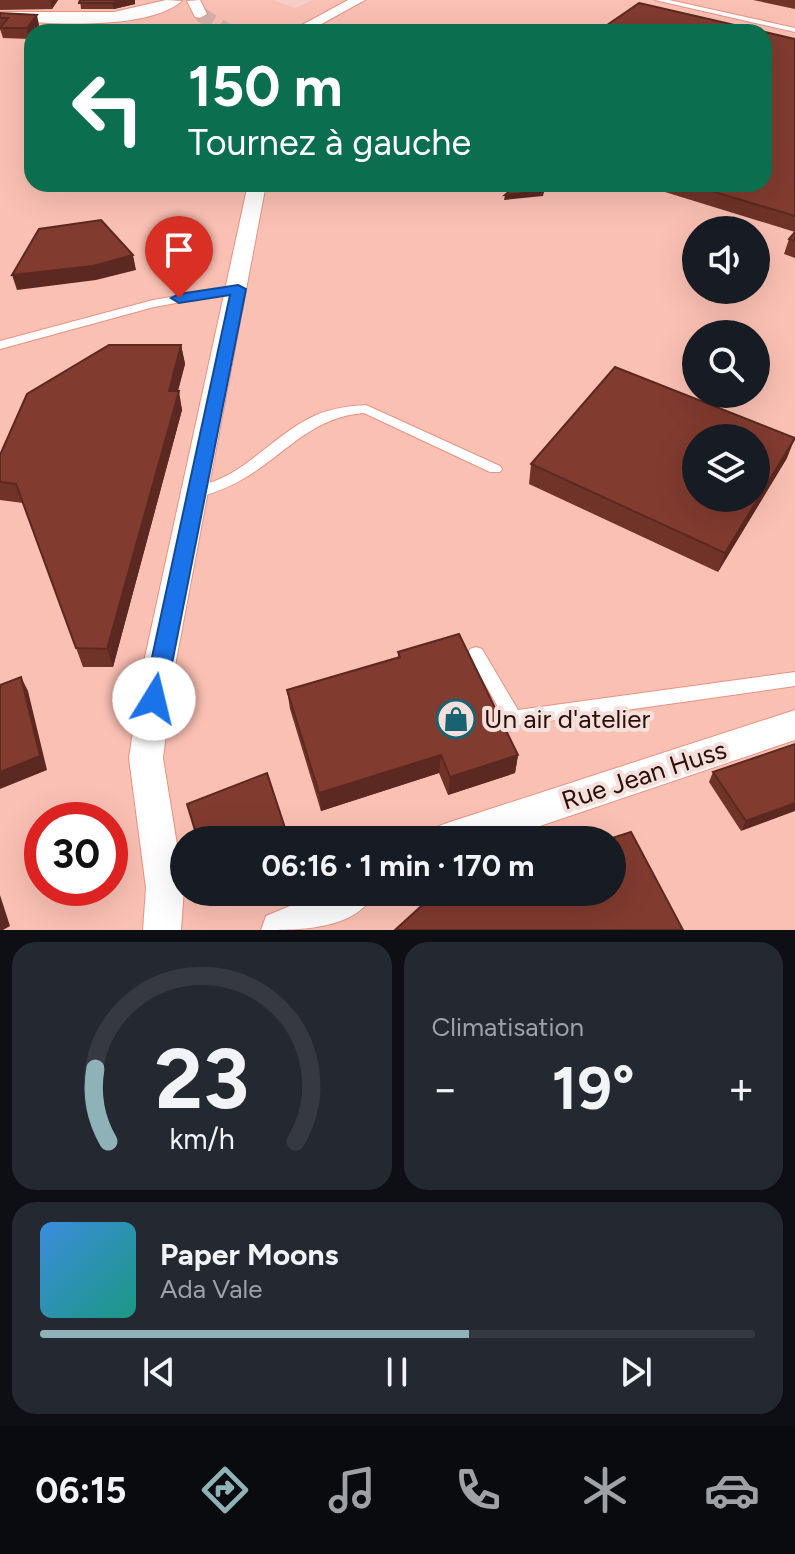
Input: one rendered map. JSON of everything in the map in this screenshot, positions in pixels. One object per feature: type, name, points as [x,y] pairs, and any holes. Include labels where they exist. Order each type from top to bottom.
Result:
[{"type":"street","points":[[307,24],[358,0]]},
{"type":"street","points":[[0,16],[122,14],[150,10],[174,1],[197,5]]},
{"type":"street","points":[[162,930],[165,888],[146,758],[158,671],[256,192]]},
{"type":"street","name":"Rue Jean Huss","points":[[489,826],[795,725]]},
{"type":"street","points":[[280,930],[334,911]]},
{"type":"lane","points":[[659,0],[768,24]]},
{"type":"lane","points":[[772,25],[795,30]]},
{"type":"lane","points":[[0,345],[153,304],[238,289]]},
{"type":"lane","points":[[196,493],[216,489],[263,462],[321,417],[348,408],[366,409],[495,469]]},
{"type":"lane","points":[[476,654],[513,718],[795,679]]},
{"type":"shaded area","points":[[0,0],[274,0],[295,8],[313,0],[795,0],[795,930],[0,930]]},
{"type":"building","points":[[80,0],[124,0],[79,3]]},
{"type":"building","points":[[639,3],[730,24],[609,24]]},
{"type":"building","points":[[0,13],[37,15],[30,24],[24,24],[24,28],[0,28],[8,18],[0,18]]},
{"type":"building","points":[[772,34],[795,39],[795,216],[715,192],[772,192]]},
{"type":"building","points":[[101,220],[133,255],[93,266],[12,275],[39,229]]},
{"type":"building","points":[[109,345],[181,345],[169,391],[179,391],[107,649],[76,648],[16,484],[0,482],[0,455],[27,394]]},
{"type":"building","points":[[615,367],[682,393],[682,408],[719,408],[760,424],[682,424],[682,512],[750,512],[725,553],[531,464]]},
{"type":"building","points":[[770,428],[795,438],[770,479]]},
{"type":"building","points":[[459,634],[518,755],[450,777],[441,755],[319,793],[287,690],[400,657],[398,652]]},
{"type":"building","points":[[21,677],[40,756],[0,772],[0,685]]},
{"type":"building","points":[[795,744],[795,803],[746,821],[713,772]]},
{"type":"building","points":[[267,773],[284,826],[194,826],[187,804]]},
{"type":"building","points":[[631,832],[683,930],[395,930],[421,906],[626,906],[626,834]]},
{"type":"tunnel","points":[[200,14],[216,24]]},
{"type":"place","name":"Un air d'atelier","points":[[456,719]]},
{"type":"route","points":[[154,699],[238,289],[179,298]]}]
